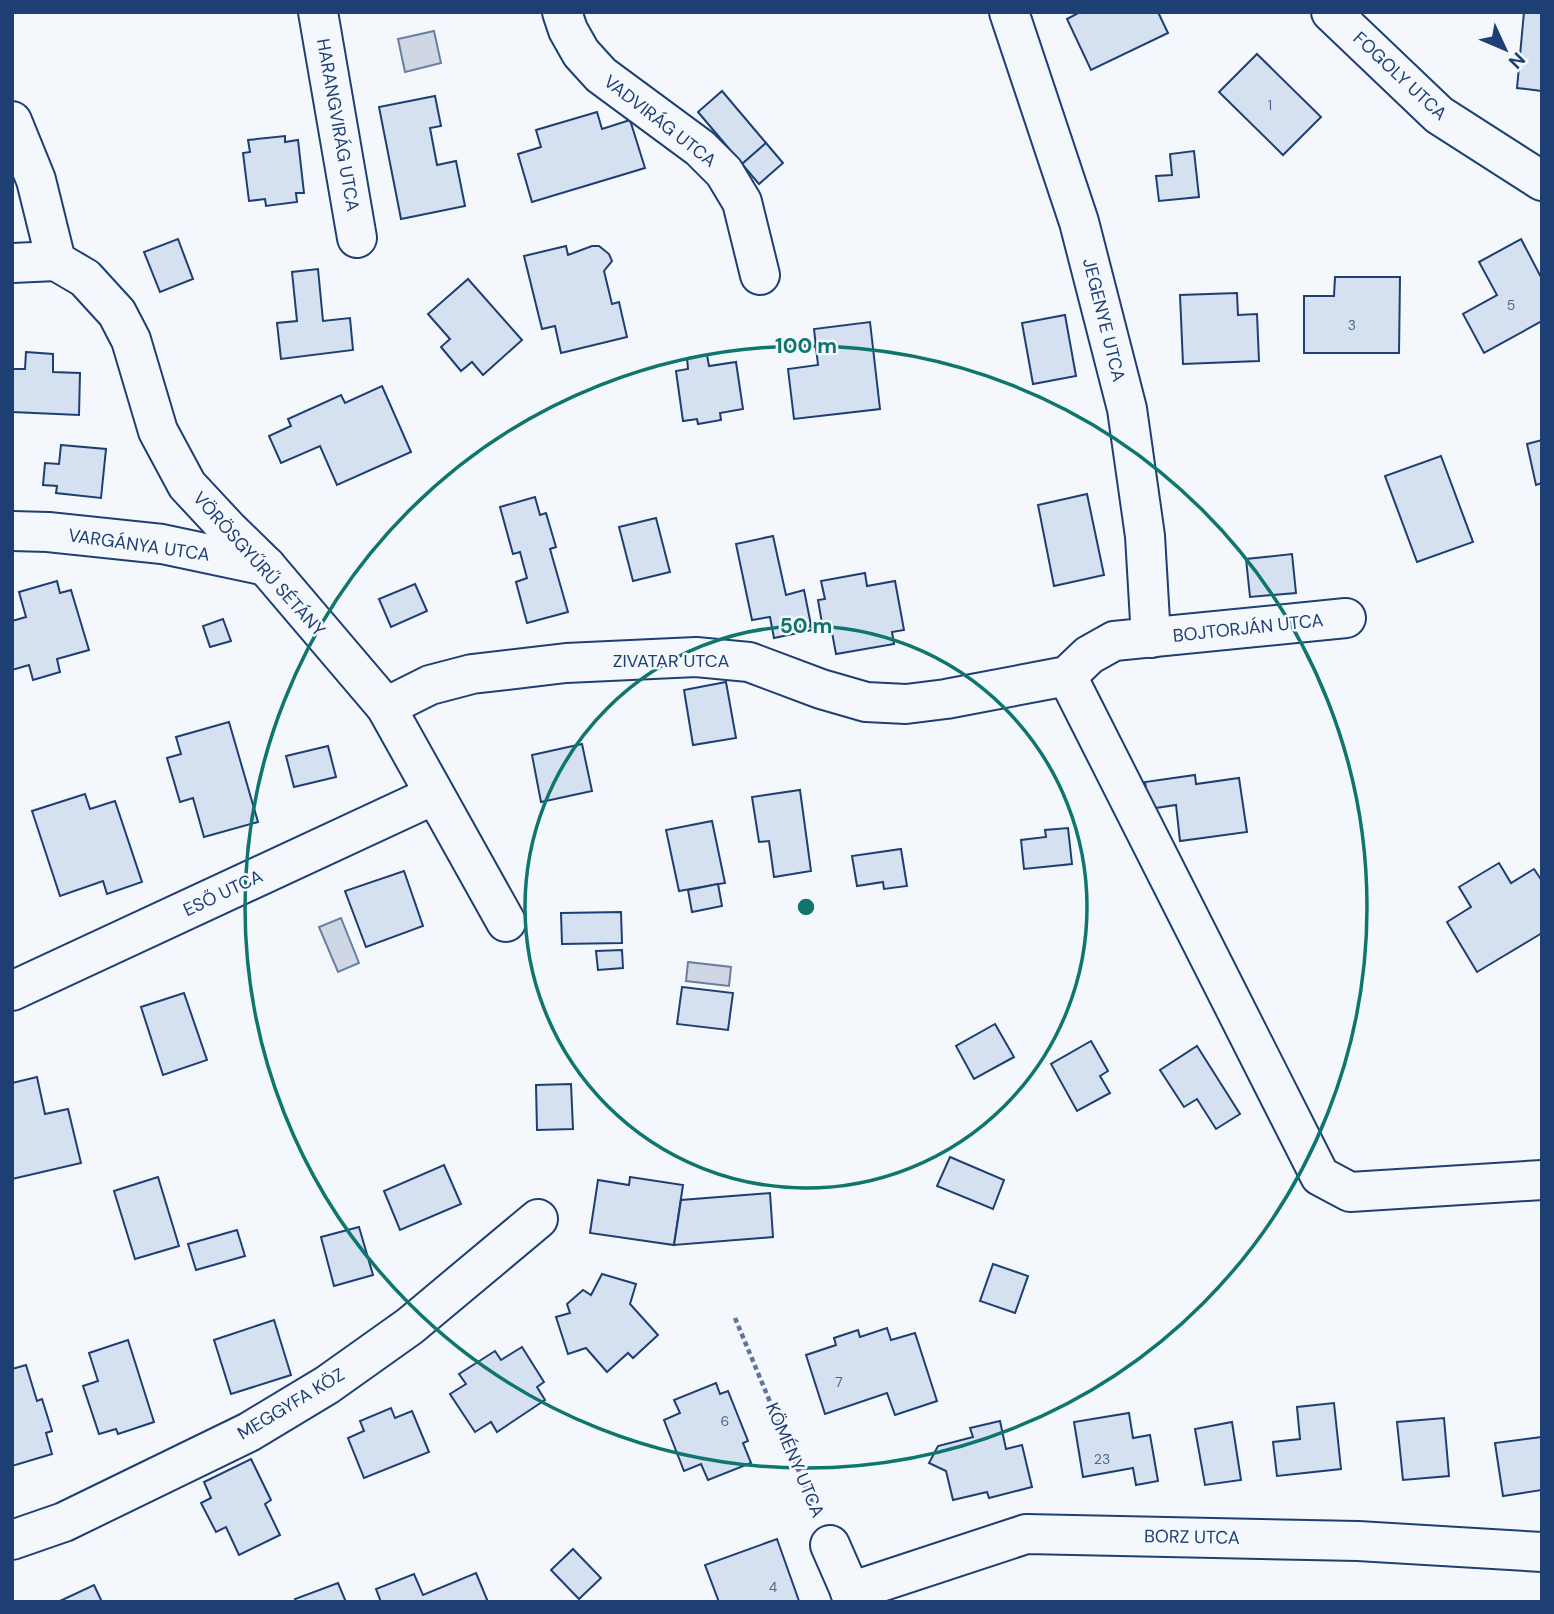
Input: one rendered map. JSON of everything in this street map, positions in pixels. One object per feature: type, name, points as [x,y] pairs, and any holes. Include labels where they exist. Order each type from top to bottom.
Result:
[{"type":"street","name":"HARANGVIRÁG UTCA","points":[[318,12],[357,238]]},
{"type":"street","name":"VADVIRÁG UTCA","points":[[562,12],[581,53],[601,75],[699,148],[724,172],[742,202],[760,275]]},
{"type":"street","name":"JEGENYE UTCA","points":[[1009,12],[1079,222],[1127,410],[1145,536],[1151,638]]},
{"type":"street","name":"FOGOLY UTCA","points":[[1331,12],[1438,115],[1542,181]]},
{"type":"street","points":[[12,121],[36,180],[56,261],[12,263]]},
{"type":"street","name":"VÖRÖSGYŰRŰ SÉTÁNY","points":[[56,261],[85,278],[117,313],[131,340],[158,431],[187,485],[266,566],[386,707],[506,922]]},
{"type":"street","name":"VARGÁNYA UTCA","points":[[12,531],[48,532],[162,544],[266,566]]},
{"type":"street","name":"BOJTORJÁN UTCA","points":[[1151,638],[1346,618]]},
{"type":"street","points":[[1151,638],[1114,641],[1089,655],[1068,676],[1320,1176],[1350,1192],[1542,1180]]},
{"type":"street","name":"ZIVATAR UTCA","points":[[386,707],[430,685],[472,674],[566,663],[696,657],[750,662],[821,690],[866,702],[906,705],[1068,676]]},
{"type":"street","name":"ESŐ UTCA","points":[[12,992],[434,795]]},
{"type":"street","name":"MEGGYFA KÖZ","points":[[12,1540],[64,1521],[249,1432],[327,1385],[410,1326],[538,1219]]},
{"type":"street","name":"BORZ UTCA","points":[[853,1597],[1026,1534],[1358,1541],[1542,1552]]},
{"type":"street","points":[[830,1545],[853,1597]]},
{"type":"path","name":"KÖMÉNY UTCA","points":[[735,1318],[830,1545]]},
{"type":"shaded area","points":[[434,31],[441,63],[405,72],[398,39]]},
{"type":"shaded area","points":[[341,918],[359,963],[338,972],[319,927]]},
{"type":"shaded area","points":[[688,962],[731,967],[729,986],[686,981]]},
{"type":"building","points":[[1080,12],[1158,12],[1168,33],[1091,70],[1067,19]]},
{"type":"building","points":[[1524,12],[1542,12],[1542,91],[1517,88]]},
{"type":"building","points":[[1257,54],[1321,117],[1283,155],[1219,92]]},
{"type":"building","points":[[722,91],[766,143],[742,164],[698,112]]},
{"type":"building","points":[[435,96],[441,126],[430,128],[437,165],[456,161],[465,206],[401,219],[379,107]]},
{"type":"building","points":[[597,112],[602,129],[630,120],[645,168],[532,202],[518,154],[541,147],[536,130]]},
{"type":"building","points":[[285,136],[285,142],[298,140],[304,193],[296,193],[297,202],[266,206],[265,199],[249,201],[243,153],[250,152],[248,140]]},
{"type":"building","points":[[766,143],[783,163],[759,184],[742,164]]},
{"type":"building","points":[[1194,151],[1199,197],[1159,201],[1156,176],[1172,175],[1170,154]]},
{"type":"building","points":[[178,239],[193,279],[160,292],[144,252]]},
{"type":"building","points":[[1521,239],[1542,279],[1542,321],[1484,353],[1463,314],[1497,295],[1479,262]]},
{"type":"building","points":[[566,246],[568,255],[592,246],[599,246],[609,254],[612,261],[604,271],[612,304],[619,302],[627,337],[561,353],[555,326],[542,329],[524,256]]},
{"type":"building","points":[[318,269],[323,321],[350,318],[353,350],[281,359],[277,323],[297,321],[292,272]]},
{"type":"building","points":[[1335,277],[1400,277],[1399,353],[1304,353],[1304,296],[1334,296]]},
{"type":"building","points":[[468,279],[522,340],[483,375],[472,362],[461,371],[441,347],[450,339],[428,314]]},
{"type":"building","points":[[1237,293],[1238,315],[1257,314],[1259,361],[1183,364],[1180,295]]},
{"type":"building","points":[[1065,315],[1076,376],[1033,384],[1022,323]]},
{"type":"building","points":[[870,322],[880,409],[794,419],[788,369],[818,365],[814,329]]},
{"type":"building","points":[[26,352],[53,354],[53,372],[80,373],[79,415],[12,412],[12,369],[25,369]]},
{"type":"building","points":[[707,355],[709,366],[736,362],[743,409],[720,413],[721,420],[698,424],[697,419],[683,421],[676,371],[688,369],[687,358]]},
{"type":"building","points":[[382,386],[411,452],[337,485],[320,446],[281,463],[269,436],[291,426],[288,419],[341,395],[345,403]]},
{"type":"building","points":[[1542,440],[1542,483],[1536,485],[1527,444]]},
{"type":"building","points":[[61,445],[106,449],[101,498],[56,493],[57,486],[43,485],[45,463],[59,464]]},
{"type":"building","points":[[1441,456],[1473,542],[1417,562],[1385,476]]},
{"type":"building","points":[[1087,494],[1104,575],[1054,586],[1038,505]]},
{"type":"building","points":[[535,497],[540,515],[546,513],[556,547],[550,549],[568,612],[527,623],[516,582],[527,578],[520,552],[513,554],[500,507]]},
{"type":"building","points":[[656,518],[670,572],[633,581],[619,527]]},
{"type":"building","points":[[773,536],[786,595],[804,590],[812,630],[774,638],[770,617],[752,620],[736,544]]},
{"type":"building","points":[[1292,554],[1296,593],[1250,597],[1246,559]]},
{"type":"building","points":[[865,573],[867,586],[895,581],[904,630],[892,632],[894,644],[836,654],[831,627],[823,629],[818,600],[825,599],[821,581]]},
{"type":"building","points":[[57,581],[60,593],[71,590],[89,650],[57,659],[60,672],[33,680],[29,665],[12,670],[12,621],[26,617],[19,592]]},
{"type":"building","points":[[415,584],[427,611],[391,627],[379,599]]},
{"type":"building","points":[[223,619],[231,641],[210,647],[203,626]]},
{"type":"building","points":[[726,682],[736,738],[693,745],[684,690]]},
{"type":"building","points":[[229,722],[258,822],[204,837],[193,798],[180,802],[167,758],[181,754],[176,737]]},
{"type":"building","points":[[582,744],[592,791],[541,802],[532,755]]},
{"type":"building","points":[[328,746],[336,777],[294,787],[286,756]]},
{"type":"building","points":[[1195,775],[1196,784],[1239,778],[1247,832],[1180,841],[1176,805],[1149,809],[1145,782]]},
{"type":"building","points":[[800,790],[811,871],[774,877],[769,841],[759,842],[752,797]]},
{"type":"building","points":[[85,794],[90,809],[115,801],[142,882],[107,894],[103,881],[60,896],[32,811]]},
{"type":"building","points":[[712,821],[725,883],[679,891],[666,830]]},
{"type":"building","points":[[1068,828],[1072,864],[1024,869],[1021,840],[1046,837],[1045,830]]},
{"type":"building","points":[[901,849],[907,886],[884,889],[883,882],[857,886],[852,856]]},
{"type":"building","points":[[1499,863],[1511,883],[1534,869],[1542,881],[1542,933],[1477,972],[1447,922],[1471,907],[1459,887]]},
{"type":"building","points":[[404,871],[423,926],[366,947],[345,891]]},
{"type":"building","points":[[718,884],[722,906],[692,912],[688,890]]},
{"type":"building","points":[[621,912],[622,943],[562,944],[561,913]]},
{"type":"building","points":[[622,950],[623,968],[598,970],[596,951]]},
{"type":"building","points":[[682,987],[733,993],[728,1030],[677,1024]]},
{"type":"building","points":[[184,993],[207,1060],[163,1075],[141,1007]]},
{"type":"building","points":[[995,1024],[1014,1057],[974,1079],[956,1046]]},
{"type":"building","points":[[1091,1041],[1108,1071],[1100,1076],[1110,1093],[1077,1111],[1051,1064]]},
{"type":"building","points":[[1197,1046],[1240,1114],[1216,1129],[1197,1099],[1184,1107],[1160,1070]]},
{"type":"building","points":[[37,1077],[45,1114],[68,1109],[81,1163],[12,1179],[12,1083]]},
{"type":"building","points":[[571,1084],[573,1129],[537,1130],[536,1085]]},
{"type":"building","points":[[950,1157],[1004,1180],[993,1209],[937,1186]]},
{"type":"building","points":[[444,1165],[461,1204],[400,1230],[384,1191]]},
{"type":"building","points":[[158,1177],[179,1246],[135,1259],[114,1191]]},
{"type":"building","points":[[630,1177],[683,1185],[674,1245],[590,1233],[598,1180],[629,1185]]},
{"type":"building","points":[[770,1193],[773,1237],[674,1245],[681,1200]]},
{"type":"building","points":[[359,1227],[373,1275],[334,1286],[321,1237]]},
{"type":"building","points":[[237,1230],[245,1256],[196,1270],[188,1244]]},
{"type":"building","points":[[993,1264],[1028,1276],[1015,1313],[980,1301]]},
{"type":"building","points":[[602,1274],[636,1284],[630,1304],[658,1335],[633,1358],[628,1353],[607,1372],[586,1348],[568,1354],[556,1317],[570,1313],[567,1304],[583,1290],[591,1295]]},
{"type":"building","points":[[274,1320],[291,1375],[231,1394],[214,1340]]},
{"type":"building","points":[[887,1328],[891,1340],[915,1333],[937,1401],[895,1415],[887,1393],[825,1414],[806,1355],[836,1345],[834,1338],[858,1330],[860,1337]]},
{"type":"building","points":[[128,1340],[154,1422],[118,1434],[116,1429],[99,1434],[83,1386],[98,1381],[89,1353]]},
{"type":"building","points":[[522,1347],[544,1382],[537,1387],[545,1400],[497,1432],[491,1422],[475,1432],[450,1394],[466,1384],[459,1374],[495,1351],[501,1360]]},
{"type":"building","points":[[26,1365],[37,1401],[42,1399],[52,1431],[46,1433],[52,1454],[12,1466],[12,1369]]},
{"type":"building","points":[[716,1383],[720,1394],[728,1391],[748,1441],[743,1443],[751,1463],[708,1480],[701,1464],[684,1471],[664,1420],[680,1413],[674,1400]]},
{"type":"building","points":[[1334,1403],[1341,1469],[1277,1476],[1273,1442],[1300,1439],[1297,1407]]},
{"type":"building","points":[[391,1408],[395,1418],[412,1411],[429,1452],[364,1478],[348,1438],[364,1431],[360,1421]]},
{"type":"building","points":[[1129,1413],[1133,1438],[1150,1435],[1158,1481],[1136,1485],[1133,1468],[1083,1477],[1074,1422]]},
{"type":"building","points":[[1444,1418],[1449,1476],[1403,1480],[1397,1422]]},
{"type":"building","points":[[1000,1421],[1006,1449],[1022,1445],[1032,1487],[989,1498],[987,1492],[953,1500],[946,1471],[929,1463],[938,1446],[973,1437],[970,1428]]},
{"type":"building","points":[[1232,1422],[1241,1480],[1205,1485],[1195,1429]]},
{"type":"building","points":[[1542,1437],[1542,1490],[1503,1496],[1495,1443]]},
{"type":"building","points":[[251,1459],[271,1500],[265,1504],[280,1535],[239,1555],[226,1527],[216,1532],[201,1503],[211,1498],[204,1482]]},
{"type":"building","points":[[777,1539],[799,1601],[719,1602],[705,1565]]},
{"type":"building","points":[[573,1549],[601,1578],[579,1599],[551,1570]]},
{"type":"building","points":[[476,1573],[488,1602],[381,1602],[376,1589],[414,1574],[423,1595]]},
{"type":"building","points":[[338,1583],[346,1602],[296,1602],[295,1599]]},
{"type":"building","points":[[94,1585],[102,1602],[60,1602],[60,1601]]}]
